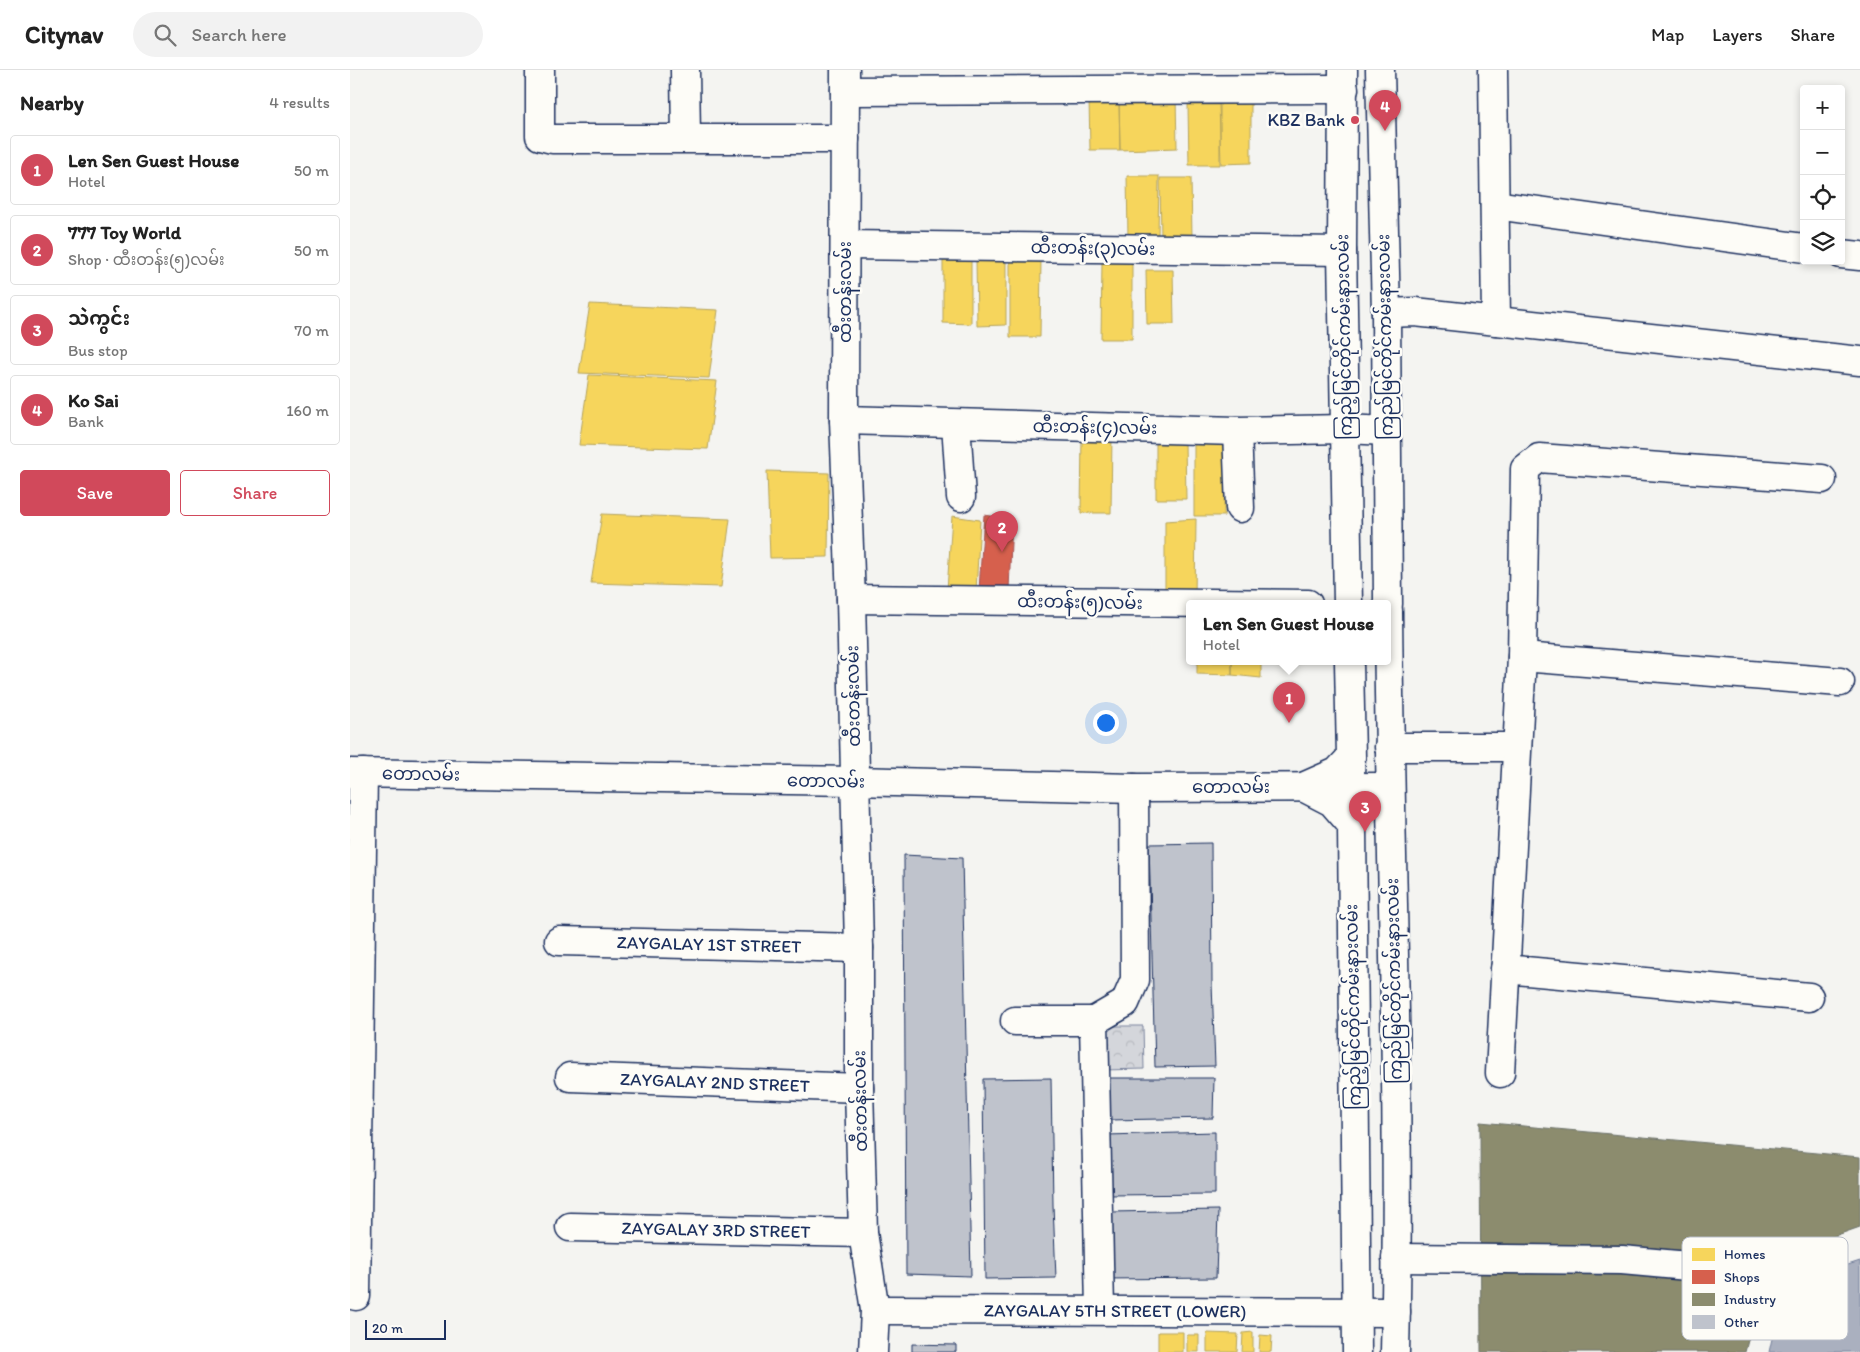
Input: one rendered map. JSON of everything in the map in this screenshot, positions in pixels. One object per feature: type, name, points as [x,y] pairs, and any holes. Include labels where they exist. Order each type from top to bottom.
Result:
[{"type":"street","points":[[540,70],[540,136],[552,139],[845,138]]},
{"type":"street","points":[[685,70],[686,138]]},
{"type":"street","name":"ကြည်မြင်တိုင်ကမ်းနားလမ်း","points":[[1380,70],[1386,313],[1388,600]]},
{"type":"street","points":[[1493,70],[1496,321]]},
{"type":"street","points":[[845,81],[1343,80]]},
{"type":"street","name":"ကြည့်မြင်တိုင်ကမ်းနားလမ်း","points":[[1343,80],[1342,251],[1348,600]]},
{"type":"street","name":"ထီးတန်းလမ်း","points":[[845,81],[844,420],[852,600],[863,1233],[875,1310],[873,1352]]},
{"type":"street","points":[[1495,205],[1800,247]]},
{"type":"street","name":"ထီးတန်း(၃)လမ်း","points":[[845,245],[1342,251]]},
{"type":"street","points":[[1845,254],[1860,256]]},
{"type":"street","points":[[1386,313],[1414,312],[1860,361]]},
{"type":"street","name":"ထီးတန်း(၄)လမ်း","points":[[844,420],[1237,431],[1346,429],[1386,431]]},
{"type":"street","points":[[956,424],[961,497]]},
{"type":"street","points":[[1237,431],[1240,508]]},
{"type":"street","points":[[1500,1073],[1522,657],[1525,469],[1539,458],[1822,479]]},
{"type":"street","name":"ထီးတန်း(၅)လမ်း","points":[[852,600],[1186,603]]},
{"type":"street","points":[[1522,657],[1840,682]]},
{"type":"street","name":"ကြည့်မြင်တိုင်ကမ်းနားလမ်း","points":[[1349,665],[1357,1352]]},
{"type":"street","name":"ကြည်မြင်တိုင်ကမ်းနားလမ်း","points":[[1388,665],[1396,1084],[1395,1352]]},
{"type":"street","points":[[1389,747],[1517,747]]},
{"type":"street","points":[[1303,787],[1337,772],[1351,757]]},
{"type":"street","points":[[356,773],[356,1296]]},
{"type":"street","name":"တောလမ်း","points":[[356,773],[854,781],[1134,788],[1390,787]]},
{"type":"street","points":[[1303,787],[1332,802],[1352,825]]},
{"type":"street","points":[[1015,1021],[1094,1021],[1125,1003],[1135,980],[1134,788]]},
{"type":"street","name":"ZAYGALAY 1ST STREET","points":[[559,941],[859,948]]},
{"type":"street","points":[[1353,961],[1394,961]]},
{"type":"street","points":[[1506,969],[1809,997]]},
{"type":"street","points":[[1094,1021],[1100,1310]]},
{"type":"street","name":"ZAYGALAY 2ND STREET","points":[[570,1078],[859,1088]]},
{"type":"street","name":"ZAYGALAY 3RD STREET","points":[[570,1227],[863,1233]]},
{"type":"street","points":[[1396,1258],[1622,1260],[1682,1265]]},
{"type":"street","name":"ZAYGALAY 5TH STREET (LOWER)","points":[[875,1310],[1396,1312]]},
{"type":"green space","points":[[1103,1026],[1143,1026],[1144,1069],[1104,1070]]},
{"type":"water","points":[[1860,1261],[1860,1352],[1769,1352],[1772,1340],[1848,1340],[1848,1265]]},
{"type":"building: Homes","points":[[1176,97],[1177,148],[1120,150],[1119,98]]},
{"type":"building: Homes","points":[[1119,98],[1120,150],[1090,150],[1089,99]]},
{"type":"building: Homes","points":[[1251,103],[1251,163],[1221,164],[1219,104]]},
{"type":"building: Homes","points":[[1188,105],[1220,105],[1220,165],[1189,165]]},
{"type":"building: Homes","points":[[1127,176],[1159,176],[1158,236],[1128,237]]},
{"type":"building: Homes","points":[[1160,178],[1191,178],[1192,238],[1161,238]]},
{"type":"building: Homes","points":[[1006,259],[1006,325],[977,326],[976,260]]},
{"type":"building: Homes","points":[[1041,259],[1040,337],[1010,337],[1010,260]]},
{"type":"building: Homes","points":[[943,260],[971,260],[971,324],[943,323]]},
{"type":"building: Homes","points":[[1132,261],[1132,339],[1101,339],[1102,262]]},
{"type":"building: Homes","points":[[1146,270],[1173,270],[1174,324],[1147,324]]},
{"type":"building: Homes","points":[[590,304],[718,310],[709,378],[579,373]]},
{"type":"building: Homes","points":[[589,375],[717,381],[708,449],[579,445]]},
{"type":"building: Homes","points":[[1112,435],[1111,513],[1081,513],[1082,436]]},
{"type":"building: Homes","points":[[1225,437],[1224,516],[1194,516],[1194,439]]},
{"type":"building: Homes","points":[[1156,443],[1185,443],[1186,499],[1156,499]]},
{"type":"building: Homes","points":[[767,471],[829,473],[828,557],[770,558]]},
{"type":"building: Homes","points":[[602,514],[730,519],[721,587],[591,583]]},
{"type":"building: Homes","points":[[952,516],[980,520],[976,591],[947,590]]},
{"type":"building: Homes","points":[[1196,519],[1195,598],[1165,598],[1165,521]]},
{"type":"building: Homes","points":[[1197,665],[1232,665],[1232,675],[1197,674]]},
{"type":"building: Homes","points":[[1232,665],[1261,665],[1261,678],[1232,675]]},
{"type":"building: Homes","points":[[1158,1332],[1183,1332],[1183,1352],[1158,1352]]},
{"type":"building: Homes","points":[[1253,1332],[1253,1352],[1242,1352],[1243,1333]]},
{"type":"building: Homes","points":[[1207,1333],[1238,1334],[1237,1352],[1207,1352]]},
{"type":"building: Homes","points":[[1187,1335],[1199,1335],[1199,1352],[1187,1352]]},
{"type":"building: Homes","points":[[1260,1335],[1272,1336],[1271,1352],[1259,1352]]},
{"type":"building: Shops","points":[[984,515],[1012,519],[1009,590],[979,590]]},
{"type":"building: Industry","points":[[1480,1122],[1860,1157],[1860,1227],[1832,1237],[1682,1237],[1682,1340],[1748,1340],[1745,1352],[1481,1352]]},
{"type":"building: Other","points":[[1211,843],[1212,984],[1215,1066],[1155,1067],[1149,844]]},
{"type":"building: Other","points":[[904,855],[962,858],[971,1276],[906,1274]]},
{"type":"building: Other","points":[[1051,1078],[1056,1278],[985,1279],[983,1079]]},
{"type":"building: Other","points":[[1109,1078],[1214,1078],[1213,1118],[1109,1120]]},
{"type":"building: Other","points":[[1215,1132],[1215,1194],[1109,1195],[1107,1135]]},
{"type":"building: Other","points":[[1218,1210],[1216,1278],[1105,1279],[1111,1212]]},
{"type":"building: Other","points":[[912,1344],[956,1345],[956,1352],[912,1352]]},
{"type":"place","name":"KBZ Bank","points":[[1355,120]]},
{"type":"place","name":"Ko Sai","points":[[1385,131]]},
{"type":"place","name":"777 Toy World","points":[[1002,552]]},
{"type":"place","name":"Len Sen Guest House","points":[[1289,723]]},
{"type":"place","name":"သဲကွင်း","points":[[1365,832]]}]
